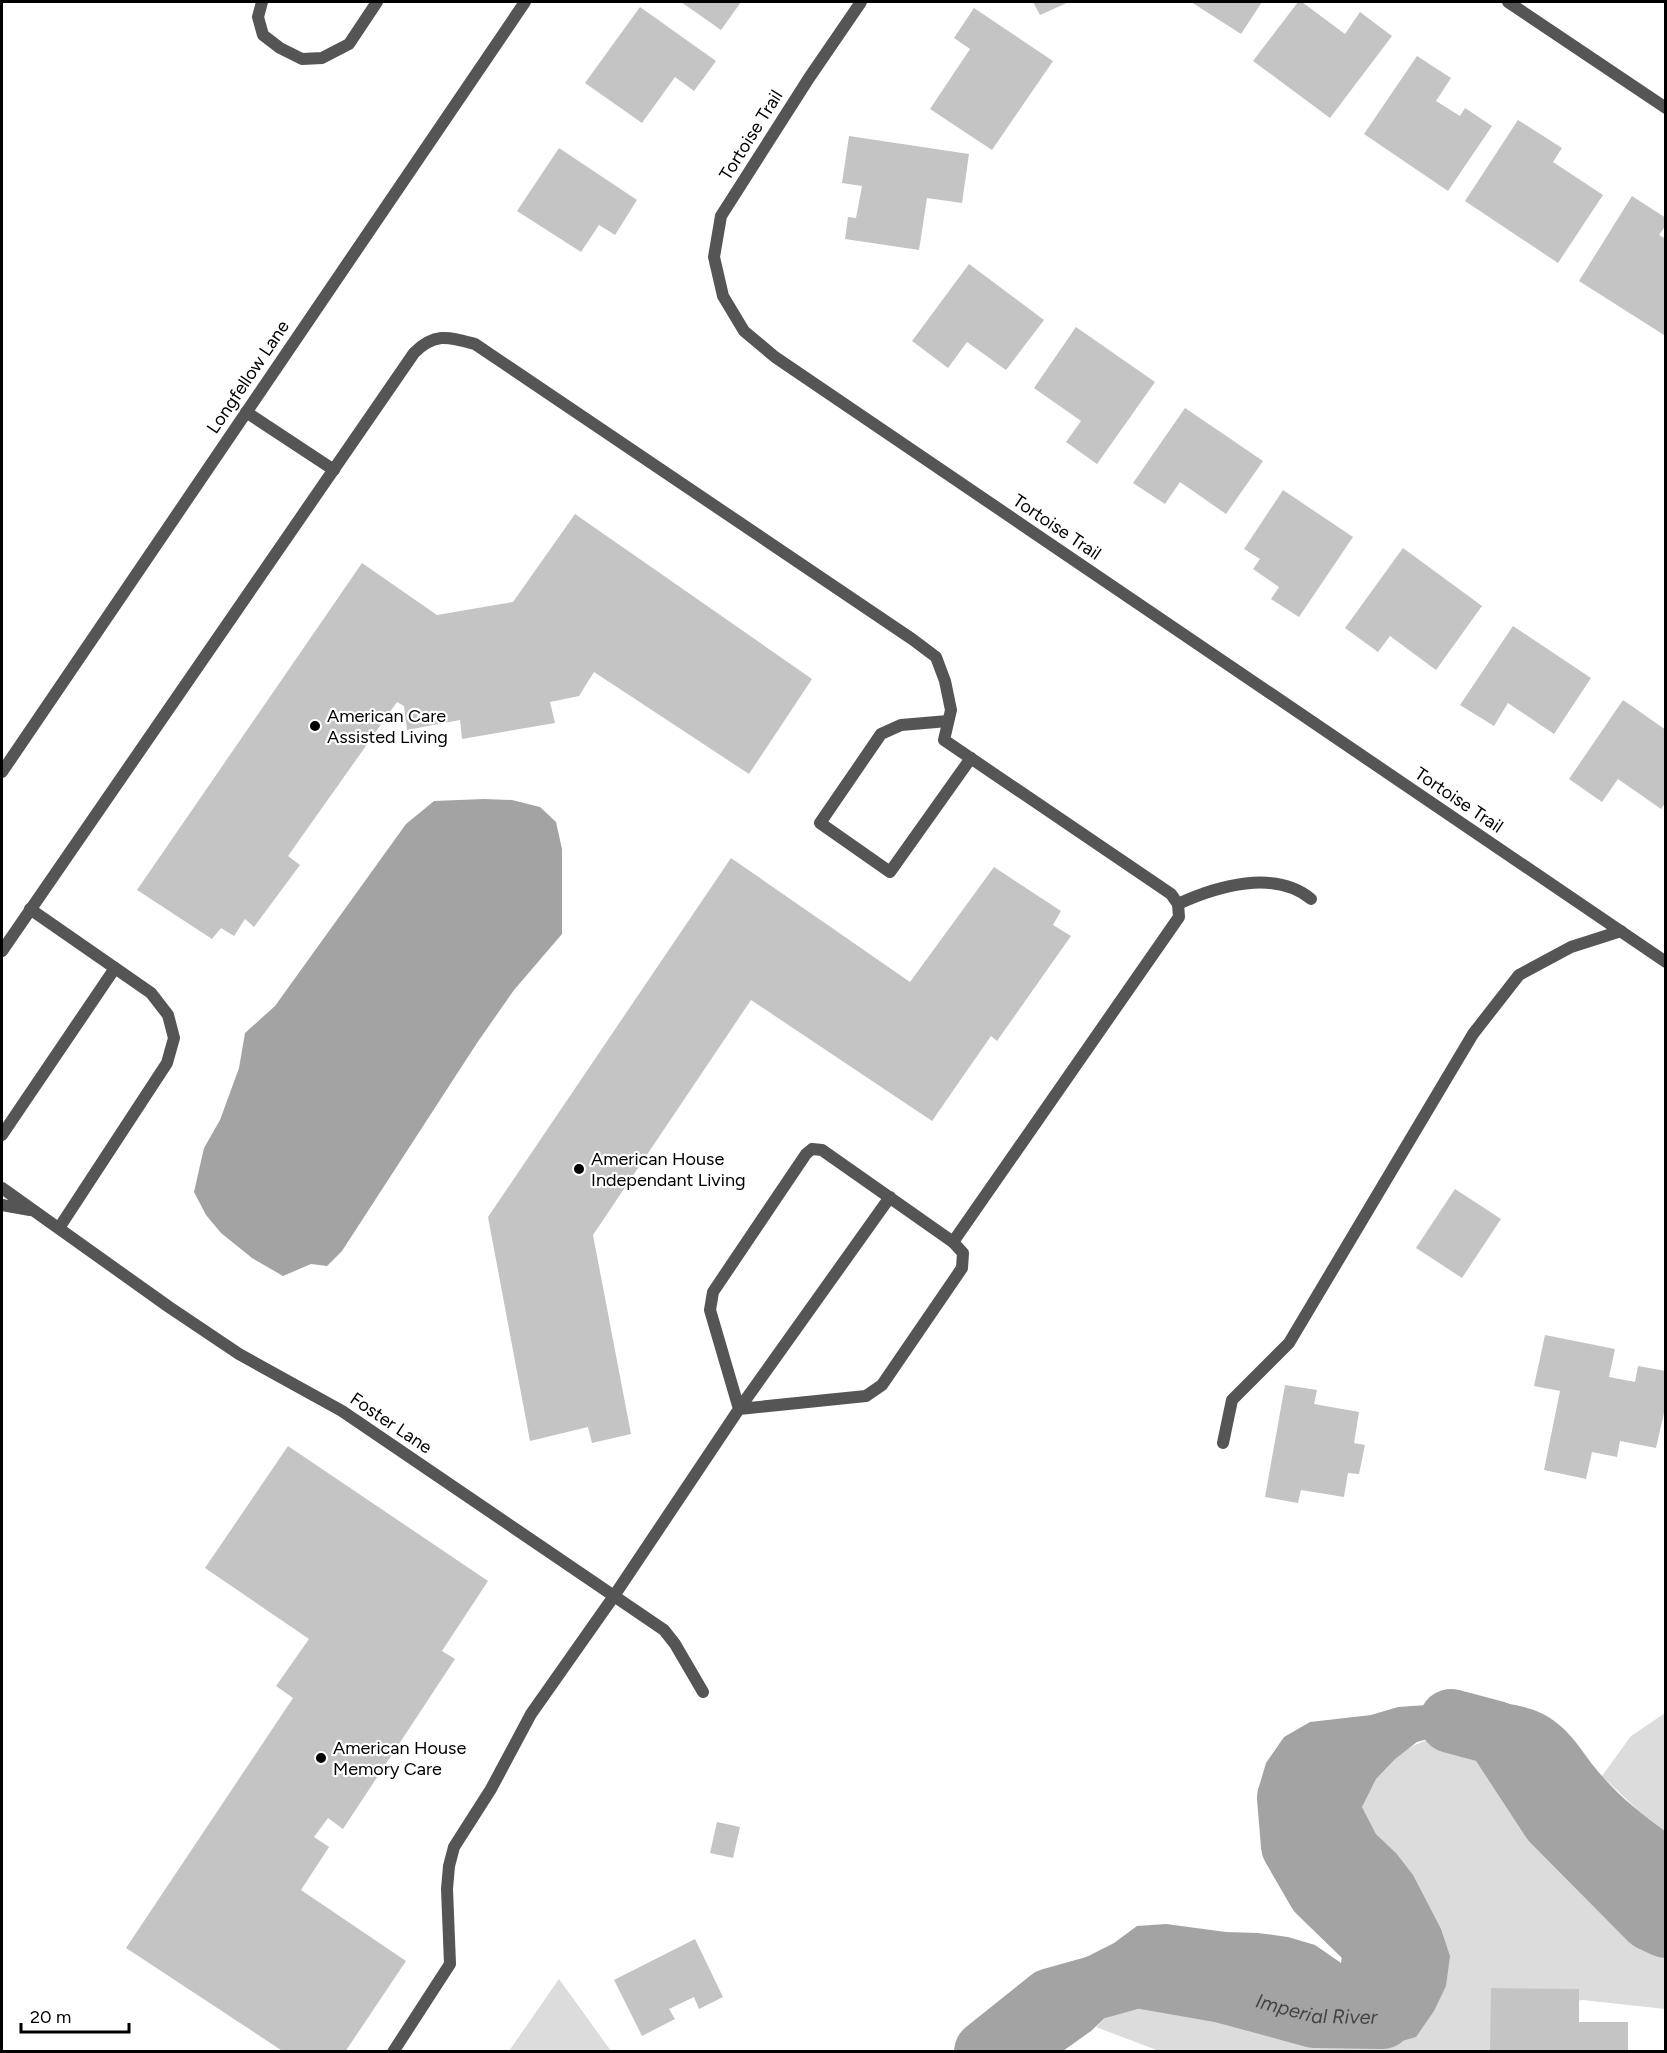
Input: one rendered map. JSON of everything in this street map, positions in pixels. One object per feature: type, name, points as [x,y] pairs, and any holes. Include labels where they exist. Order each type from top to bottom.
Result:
[{"type":"street","points":[[261,2],[258,16],[263,35],[280,48],[302,58],[322,58],[349,44],[377,2]]},
{"type":"street","name":"Longfellow Lane","points":[[2,772],[525,2]]},
{"type":"street","name":"Tortoise Trail","points":[[861,2],[809,78],[721,216],[714,257],[723,296],[744,332],[795,370],[1665,962]]},
{"type":"street","points":[[1508,2],[1665,108]]},
{"type":"street","points":[[2,951],[414,353],[424,344],[438,338],[453,338],[475,344],[936,657],[945,681],[951,710],[944,740],[1171,894],[1178,904],[1179,916],[954,1242]]},
{"type":"street","points":[[246,412],[334,470]]},
{"type":"street","points":[[948,721],[901,724],[881,734],[820,823],[890,872],[971,758]]},
{"type":"street","points":[[1178,904],[1201,893],[1247,884],[1278,883],[1300,890],[1311,899]]},
{"type":"street","points":[[30,909],[151,993],[168,1015],[174,1038],[167,1063],[59,1228]]},
{"type":"street","points":[[1223,1443],[1232,1400],[1289,1343],[1473,1034],[1519,975],[1571,947],[1621,931]]},
{"type":"street","points":[[2,1135],[114,968]]},
{"type":"street","points":[[812,1149],[822,1150],[954,1242],[963,1253],[962,1268],[882,1385],[866,1396],[739,1409],[710,1310],[713,1292],[806,1154],[812,1149]]},
{"type":"street","name":"Foster Lane","points":[[2,1188],[230,1348],[342,1411],[664,1630],[675,1644],[703,1692]]},
{"type":"street","points":[[393,2052],[450,1964],[447,1889],[449,1866],[454,1847],[491,1789],[531,1714],[614,1596],[739,1409],[890,1197]]},
{"type":"street","name":"Foster Lane","points":[[2,1205],[34,1210]]},
{"type":"shaded area","points":[[1665,1713],[1665,1831],[1642,1814],[1602,1776],[1631,1736]]},
{"type":"shaded area","points":[[1474,1731],[1500,1749],[1520,1769],[1549,1821],[1665,1903],[1665,2009],[1582,2000],[1528,2010],[1499,2051],[1159,2051],[1096,2027],[1111,2012],[1150,2001],[1173,1984],[1201,1976],[1230,1974],[1255,1985],[1306,2021],[1331,2033],[1396,1853],[1376,1834],[1362,1807],[1370,1788],[1386,1766],[1408,1749],[1432,1738]]},
{"type":"shaded area","points":[[559,1979],[611,2051],[509,2051]]},
{"type":"water","points":[[512,800],[540,807],[556,822],[562,849],[562,934],[514,990],[477,1043],[342,1251],[327,1266],[311,1264],[283,1276],[252,1258],[221,1233],[206,1215],[194,1192],[204,1148],[220,1120],[239,1068],[245,1033],[275,1006],[406,824],[434,801]]},
{"type":"water","points":[[1485,1701],[1529,1708],[1553,1720],[1562,1727],[1617,1792],[1665,1831],[1665,1903],[1549,1821],[1520,1769],[1500,1749],[1474,1731],[1445,1734],[1417,1742],[1395,1759],[1376,1779],[1362,1807],[1376,1834],[1396,1853],[1413,1875],[1441,1929],[1450,1956],[1446,1986],[1434,2011],[1416,2037],[1388,2045],[1359,2041],[1331,2033],[1306,2021],[1255,1985],[1230,1974],[1201,1976],[1174,1984],[1150,2001],[1111,2012],[1091,2031],[1063,2051],[954,2051],[965,2048],[991,2034],[1014,2016],[1032,1990],[1055,1973],[1114,1943],[1137,1926],[1166,1924],[1288,1937],[1315,1945],[1341,1963],[1345,1933],[1329,1878],[1309,1859],[1292,1836],[1273,1817],[1258,1790],[1266,1763],[1284,1737],[1310,1722],[1371,1715],[1398,1707]]},
{"type":"building","points":[[681,2],[741,2],[721,30]]},
{"type":"building","points":[[1033,2],[1069,2],[1040,15]]},
{"type":"building","points":[[1191,2],[1262,2],[1241,34]]},
{"type":"building","points":[[1298,2],[1302,2],[1345,34],[1360,12],[1392,36],[1330,118],[1253,61]]},
{"type":"building","points":[[640,7],[716,61],[694,91],[675,77],[642,123],[585,83]]},
{"type":"building","points":[[974,8],[1053,61],[992,150],[930,109],[970,49],[954,38]]},
{"type":"building","points":[[1417,56],[1451,78],[1436,101],[1460,116],[1465,108],[1492,126],[1448,191],[1364,134]]},
{"type":"building","points":[[1518,120],[1562,148],[1553,162],[1603,195],[1558,263],[1465,201]]},
{"type":"building","points":[[849,136],[969,154],[962,203],[927,198],[919,250],[845,239],[848,217],[856,218],[862,186],[842,183]]},
{"type":"building","points":[[559,148],[637,200],[615,235],[599,225],[581,252],[517,211]]},
{"type":"building","points":[[1632,196],[1666,218],[1666,225],[1659,235],[1666,239],[1666,332],[1664,335],[1579,281]]},
{"type":"building","points":[[969,264],[1044,320],[1006,370],[967,342],[948,368],[912,341]]},
{"type":"building","points":[[1076,327],[1155,382],[1097,464],[1066,442],[1081,421],[1034,388]]},
{"type":"building","points":[[1185,408],[1263,461],[1226,514],[1180,482],[1165,504],[1133,483]]},
{"type":"building","points":[[1283,490],[1353,537],[1299,617],[1271,599],[1279,587],[1253,569],[1260,559],[1244,549]]},
{"type":"building","name":"American Care Assisted Living","points":[[575,514],[812,679],[749,774],[594,672],[579,696],[550,702],[555,723],[462,739],[460,720],[407,730],[404,706],[397,702],[288,856],[300,865],[254,927],[245,919],[234,936],[221,928],[212,939],[137,890],[362,563],[437,615],[513,602]]},
{"type":"building","points":[[1403,548],[1482,606],[1436,670],[1390,636],[1378,652],[1345,628]]},
{"type":"building","points":[[1513,626],[1591,678],[1554,734],[1508,703],[1494,726],[1460,705]]},
{"type":"building","points":[[1623,700],[1666,730],[1666,802],[1661,809],[1618,779],[1602,802],[1569,779]]},
{"type":"building","name":"American House Independant Living","points":[[731,858],[910,982],[994,867],[1061,911],[1053,925],[1071,936],[997,1041],[991,1036],[932,1121],[751,1000],[593,1235],[631,1434],[592,1443],[588,1427],[530,1441],[488,1217]]},
{"type":"building","points":[[1455,1189],[1501,1219],[1462,1278],[1416,1248]]},
{"type":"building","points":[[1545,1335],[1615,1349],[1609,1377],[1635,1382],[1638,1366],[1666,1371],[1666,1404],[1656,1448],[1620,1441],[1617,1457],[1592,1452],[1586,1479],[1544,1470],[1560,1391],[1534,1386]]},
{"type":"building","points":[[1285,1385],[1317,1390],[1314,1404],[1359,1412],[1354,1443],[1365,1445],[1359,1474],[1348,1473],[1344,1497],[1301,1490],[1298,1503],[1265,1497]]},
{"type":"building","name":"American House Memory Care","points":[[288,1446],[488,1581],[442,1651],[455,1659],[343,1829],[328,1818],[314,1837],[329,1847],[301,1890],[406,1961],[345,2052],[284,2052],[126,1948],[293,1698],[276,1686],[309,1639],[205,1568]]},
{"type":"building","points":[[717,1822],[740,1827],[733,1858],[710,1853]]},
{"type":"building","points":[[695,1939],[723,1997],[699,2009],[694,1997],[669,2009],[675,2019],[642,2036],[614,1980]]},
{"type":"building","points":[[1491,1988],[1579,1989],[1579,2022],[1628,2022],[1628,2052],[1490,2052]]},
{"type":"waterway","name":"Imperial River","points":[[1451,1721],[1496,1733],[1553,1820],[1651,1919],[1666,1926]]},
{"type":"waterway","name":"Imperial River","points":[[986,2052],[1051,2000],[1137,1976],[1223,1991],[1315,2016],[1382,2017],[1398,1991],[1390,1960],[1319,1891],[1293,1846],[1289,1798],[1320,1757]]},
{"type":"place","name":"American Care Assisted Living","points":[[315,726]]},
{"type":"place","name":"American House Independant Living","points":[[579,1169]]},
{"type":"place","name":"American House Memory Care","points":[[321,1758]]}]
